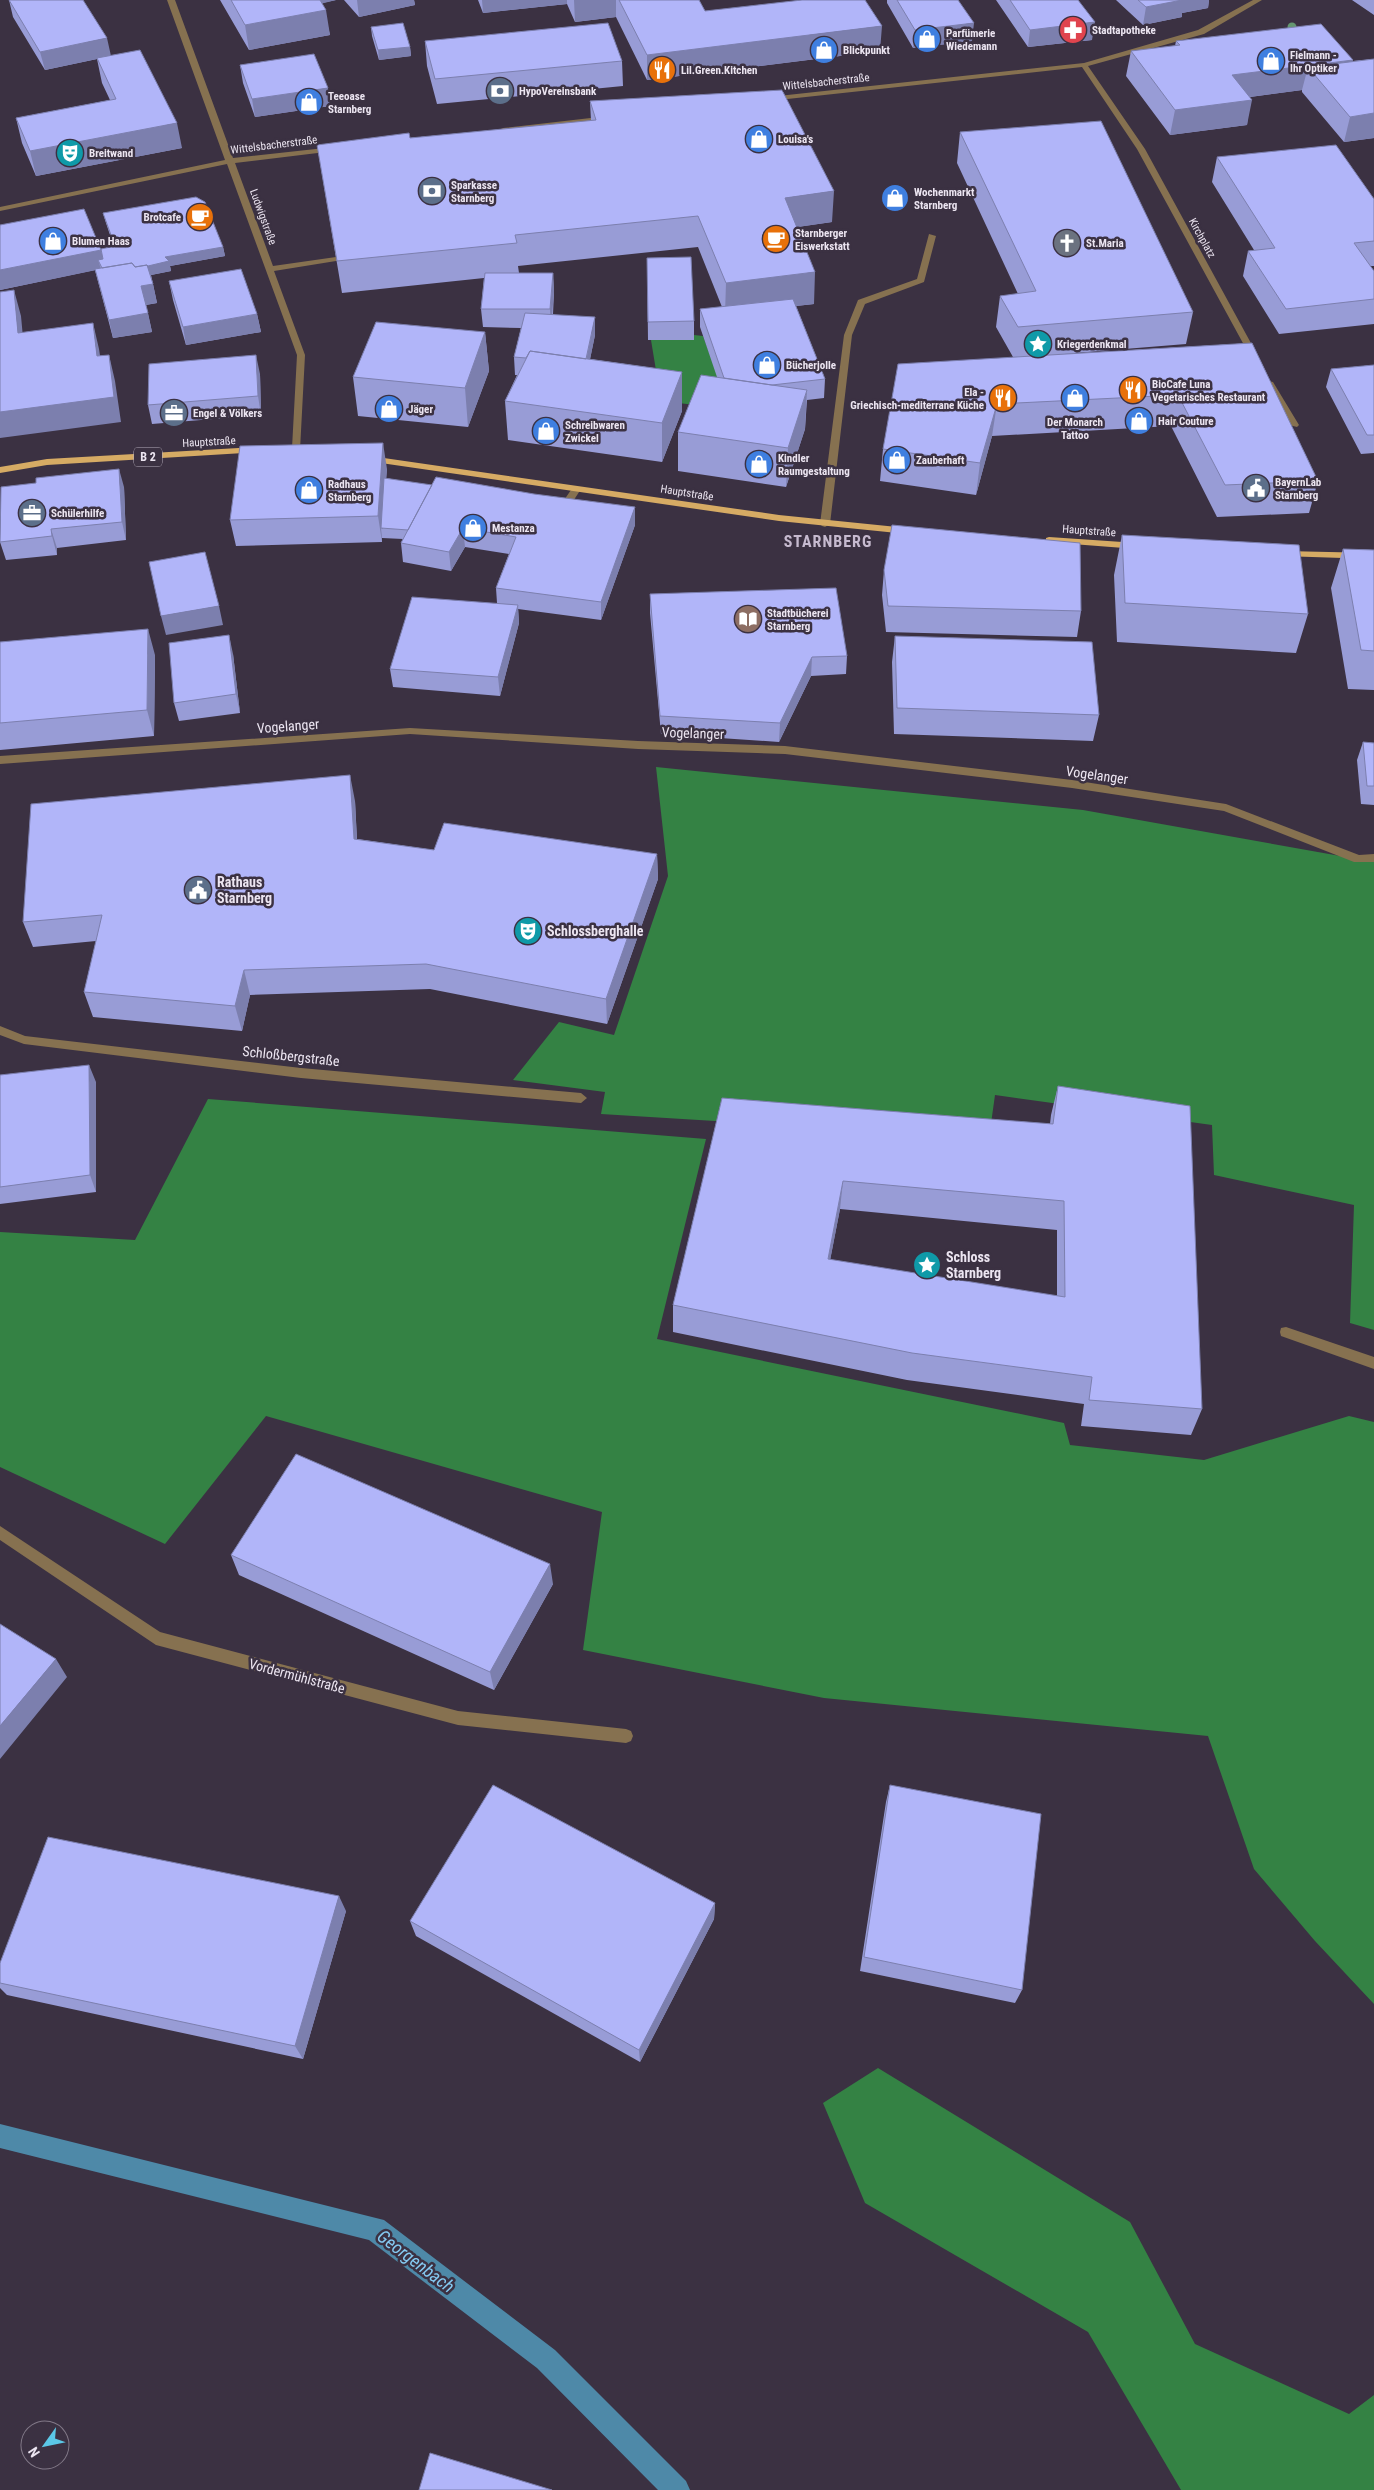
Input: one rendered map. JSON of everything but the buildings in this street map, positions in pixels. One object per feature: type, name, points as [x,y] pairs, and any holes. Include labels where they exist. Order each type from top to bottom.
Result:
[{"type":"main road","name":"Hauptstraße","points":[[0,470],[48,462],[267,450]]},
{"type":"main road","name":"Hauptstraße","points":[[364,458],[825,524],[922,532]]},
{"type":"main road","name":"Hauptstraße","points":[[1037,539],[1143,546]]},
{"type":"main road","points":[[1270,553],[1374,556]]},
{"type":"street","name":"Ludwigstraße","points":[[171,0],[301,355],[297,449]]},
{"type":"street","name":"Wittelsbacherstraße","points":[[760,100],[1084,66],[1201,32],[1258,0]]},
{"type":"street","name":"Kirchplatz","points":[[1084,66],[1140,149],[1294,425]]},
{"type":"street","points":[[495,131],[613,117]]},
{"type":"street","name":"Wittelsbacherstraße","points":[[0,209],[230,161],[338,149]]},
{"type":"street","points":[[825,524],[848,335],[862,302],[921,280],[932,236]]},
{"type":"street","points":[[270,269],[336,259]]},
{"type":"street","points":[[563,509],[576,489]]},
{"type":"street","name":"Vogelanger","points":[[0,760],[410,731],[638,745],[785,750],[1072,784],[1226,808],[1358,859],[1374,858]]},
{"type":"street","name":"Schloßbergstraße","points":[[0,1030],[24,1040],[301,1073],[581,1098]]},
{"type":"street","points":[[1286,1332],[1374,1363]]},
{"type":"street","name":"Vordermühlstraße","points":[[0,1532],[156,1638],[458,1718],[626,1736]]},
{"type":"green space","points":[[694,335],[703,336],[730,409],[661,401],[651,340],[694,340]]},
{"type":"green space","points":[[656,767],[1083,810],[1374,862],[1374,1330],[1350,1323],[1354,1205],[1214,1175],[1212,1125],[995,1095],[989,1138],[601,1114],[605,1092],[513,1080],[559,1022],[614,1035],[668,876]]},
{"type":"green space","points":[[208,1099],[706,1139],[657,1339],[1064,1423],[1070,1445],[1204,1460],[1349,1416],[1374,1422],[1374,2004],[1315,1941],[1254,1869],[1208,1736],[824,1698],[583,1650],[602,1512],[266,1416],[165,1544],[0,1467],[0,1232],[135,1240]]},
{"type":"green space","points":[[878,2068],[1130,2222],[1195,2344],[1349,2414],[1374,2395],[1374,2490],[1181,2490],[1088,2332],[865,2203],[823,2103]]},
{"type":"waterway","name":"Georgenbach","points":[[0,2136],[375,2229],[546,2359],[677,2490]]},
{"type":"place","name":"Stadtapotheke","points":[[1073,30]]},
{"type":"place","name":"Parfümerie Wiedemann","points":[[927,39]]},
{"type":"place","name":"Blickpunkt","points":[[824,50]]},
{"type":"place","name":"Fielmann - Ihr Optiker","points":[[1271,61]]},
{"type":"place","name":"Lil.Green.Kitchen","points":[[662,70]]},
{"type":"place","name":"HypoVereinsbank","points":[[500,91]]},
{"type":"place","name":"Teeoase Starnberg","points":[[309,102]]},
{"type":"place","name":"Louisa's","points":[[759,139]]},
{"type":"place","name":"Breitwand","points":[[70,153]]},
{"type":"place","name":"Sparkasse Starnberg","points":[[432,191]]},
{"type":"place","name":"Wochenmarkt Starnberg","points":[[895,198]]},
{"type":"place","name":"Brotcafe","points":[[200,217]]},
{"type":"place","name":"Starnberger Eiswerkstatt","points":[[776,239]]},
{"type":"place","name":"Blumen Haas","points":[[53,241]]},
{"type":"place","name":"St.Maria","points":[[1067,243]]},
{"type":"place","name":"Kriegerdenkmal","points":[[1038,344]]},
{"type":"place","name":"Bücherjolle","points":[[767,365]]},
{"type":"place","name":"BioCafe Luna Vegetarisches Restaurant","points":[[1133,390]]},
{"type":"place","name":"Ela - Griechisch-mediterrane Küche","points":[[1003,398]]},
{"type":"place","name":"Der Monarch Tattoo","points":[[1075,398]]},
{"type":"place","name":"Jäger","points":[[389,409]]},
{"type":"place","name":"Engel & Völkers","points":[[174,413]]},
{"type":"place","name":"Hair Couture","points":[[1139,421]]},
{"type":"place","name":"Schreibwaren Zwickel","points":[[546,431]]},
{"type":"place","name":"Zauberhaft","points":[[897,460]]},
{"type":"place","name":"Kindler Raumgestaltung","points":[[759,464]]},
{"type":"place","name":"BayernLab Starnberg","points":[[1256,488]]},
{"type":"place","name":"Radhaus Starnberg","points":[[309,490]]},
{"type":"place","name":"Schülerhilfe","points":[[32,513]]},
{"type":"place","name":"Mestanza","points":[[473,528]]},
{"type":"place","name":"Stadtbücherei Starnberg","points":[[748,619]]},
{"type":"place","name":"Rathaus Starnberg","points":[[198,890]]},
{"type":"place","name":"Schlossberghalle","points":[[528,931]]},
{"type":"place","name":"Schloss Starnberg","points":[[927,1265]]},
{"type":"district","name":"STARNBERG","points":[[828,541]]}]
